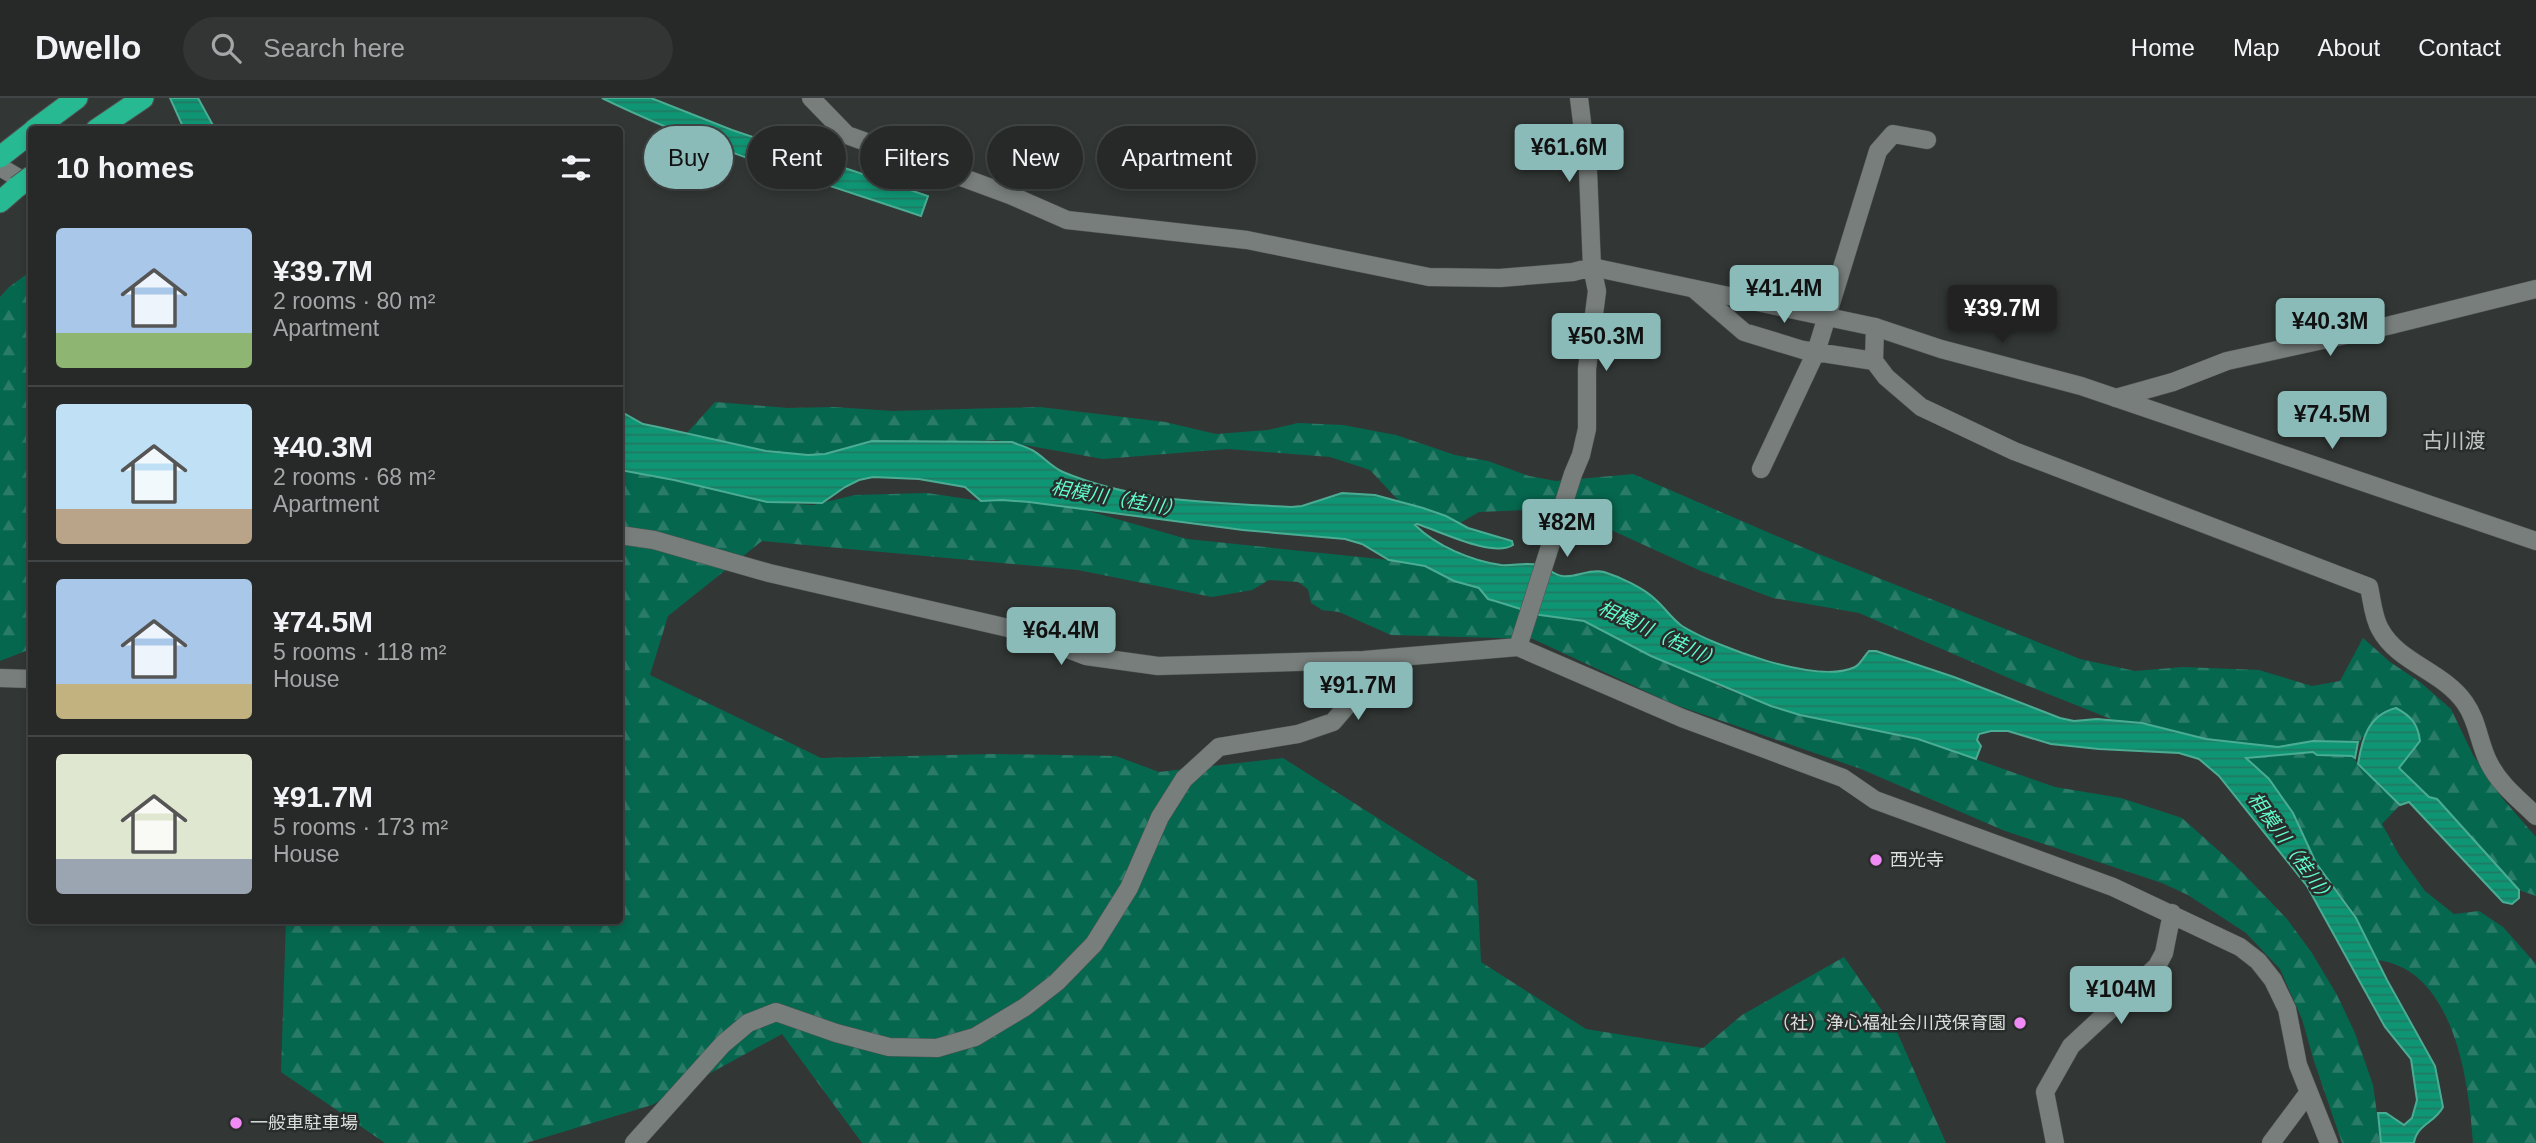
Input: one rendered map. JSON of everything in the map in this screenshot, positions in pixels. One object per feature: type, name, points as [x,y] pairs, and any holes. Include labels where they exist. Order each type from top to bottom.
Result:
[{"type":"highway","points":[[40,126],[77,98]]},
{"type":"highway","points":[[102,126],[143,98]]},
{"type":"highway","points":[[0,157],[28,135]]},
{"type":"highway","points":[[0,202],[27,183]]},
{"type":"street","points":[[811,98],[847,135],[1010,195],[1067,220],[1247,240],[1429,277],[1500,278],[1573,272],[1592,267],[1875,327],[1941,349],[2081,386],[2536,541]]},
{"type":"street","points":[[1521,640],[1587,429],[1587,369],[1597,291],[1592,267],[1588,171],[1579,98]]},
{"type":"street","points":[[1761,469],[1816,352],[1878,151],[1893,134],[1927,140]]},
{"type":"street","points":[[0,167],[27,183]]},
{"type":"street","points":[[1694,289],[1744,332],[1816,352],[1874,361]]},
{"type":"street","points":[[2116,398],[2173,382],[2227,361],[2387,326],[2536,289]]},
{"type":"street","points":[[1875,327],[1874,361],[1886,377],[1921,407],[2014,451],[2369,587],[2379,628],[2399,652],[2442,679],[2466,704],[2488,761],[2499,780],[2536,816]]},
{"type":"street","points":[[623,535],[654,540],[769,573],[1021,631],[1086,656],[1158,666],[1364,660],[1521,640],[1682,718],[1843,778],[1875,800],[2113,887],[2240,947],[2258,961],[2273,980],[2287,1009],[2298,1065],[2329,1143]]},
{"type":"street","points":[[634,1143],[723,1044],[748,1023],[776,1012],[836,1033],[889,1047],[937,1048],[975,1037],[1025,1007],[1057,982],[1094,944],[1129,888],[1160,817],[1184,779],[1219,747],[1298,734],[1333,722],[1357,694],[1364,660]]},
{"type":"street","points":[[0,678],[28,679]]},
{"type":"street","points":[[2055,1143],[2045,1092],[2071,1046],[2157,966],[2164,953],[2172,913]]},
{"type":"street","points":[[2271,1143],[2309,1092]]},
{"type":"green space","points":[[28,273],[28,650],[0,661],[0,297]]},
{"type":"green space","points":[[715,402],[788,408],[834,407],[893,411],[1040,407],[1165,422],[1216,434],[1268,430],[1298,423],[1343,425],[1396,435],[1455,455],[1488,461],[1529,476],[1556,481],[1633,474],[1809,550],[2080,659],[2135,671],[2183,667],[2259,670],[2312,686],[2340,681],[2363,638],[2451,709],[2473,755],[2503,799],[2536,837],[2536,896],[2519,890],[2437,799],[2429,797],[2399,768],[2420,741],[2362,737],[2360,742],[2313,741],[2278,747],[2216,741],[2142,723],[2116,721],[1859,613],[1773,598],[1701,571],[1571,513],[1553,509],[1479,512],[1458,524],[1446,516],[1399,501],[1370,470],[1330,457],[1228,449],[1103,459],[997,440],[929,443],[872,441],[825,454],[808,455],[766,451],[686,434]]},
{"type":"green space","points":[[623,471],[767,502],[813,505],[855,495],[927,493],[981,501],[1002,500],[1078,508],[1187,539],[1425,566],[1454,581],[1479,588],[1488,599],[1540,615],[1584,621],[1723,688],[1771,706],[1800,715],[1918,739],[2055,787],[2121,798],[2182,818],[2237,867],[2287,919],[2312,953],[2337,995],[2355,1033],[2373,1085],[2381,1143],[2342,1143],[2302,1019],[2280,969],[2246,933],[2188,895],[2162,883],[2005,831],[1861,769],[1673,704],[1533,639],[1391,635],[1339,612],[1322,610],[1311,603],[1308,589],[1298,582],[1269,580],[1252,590],[1212,597],[1078,570],[762,541],[668,616],[650,675],[821,758],[994,754],[1116,756],[1159,772],[1283,758],[1477,881],[1481,962],[1586,1029],[1703,1048],[1742,1015],[1844,957],[1897,1032],[1946,1143],[862,1143],[782,1034],[652,1105],[526,1143],[385,1143],[281,1072],[286,924],[623,924]]},
{"type":"green space","points":[[2313,752],[2317,755],[2352,756],[2400,805],[2382,824],[2399,855],[2425,891],[2454,914],[2479,911],[2503,927],[2536,964],[2536,1143],[2473,1143],[2461,1060],[2440,1006],[2424,984],[2403,968],[2377,960],[2349,906],[2316,863],[2293,813],[2269,779],[2245,758]]},
{"type":"water","points":[[170,98],[198,98],[213,126],[183,126]]},
{"type":"water","points":[[602,98],[651,98],[722,126],[665,126]]},
{"type":"water","points":[[733,130],[747,135],[747,157],[733,153]]},
{"type":"water","points":[[846,168],[860,173],[860,189],[907,189],[928,196],[921,216],[839,189],[846,189]]},
{"type":"water","name":"相模川（桂川）","points":[[623,413],[643,424],[766,451],[808,455],[825,454],[872,441],[1012,442],[1032,450],[1059,470],[1090,482],[1118,490],[1175,499],[1291,507],[1342,493],[1375,495],[1446,516],[1468,528],[1512,541],[1513,545],[1504,548],[1480,546],[1415,525],[1433,540],[1455,551],[1501,565],[1541,566],[1562,576],[1594,571],[1610,574],[1645,591],[1682,626],[1698,635],[1767,661],[1817,671],[1838,671],[1855,667],[1869,651],[1876,651],[2074,721],[2097,719],[2142,723],[2206,739],[2278,747],[2313,741],[2358,742],[2355,758],[2317,755],[2313,752],[2246,758],[2269,779],[2293,813],[2316,863],[2356,918],[2435,1066],[2443,1107],[2436,1117],[2422,1127],[2414,1143],[2381,1143],[2378,1113],[2386,1113],[2404,1125],[2412,1118],[2417,1100],[2411,1059],[2385,1027],[2307,886],[2219,776],[2199,759],[2179,753],[2051,744],[2008,731],[1991,731],[1979,734],[1977,740],[1981,746],[1976,759],[1918,739],[1800,715],[1771,706],[1651,656],[1584,621],[1540,615],[1488,599],[1479,588],[1454,581],[1425,566],[1389,560],[1362,544],[1345,539],[1243,530],[1029,502],[981,501],[965,487],[919,479],[873,477],[859,480],[822,503],[767,502],[623,471]]},
{"type":"water","points":[[2396,708],[2413,721],[2420,741],[2399,768],[2429,797],[2437,799],[2519,890],[2519,898],[2512,904],[2503,902],[2409,802],[2400,805],[2358,764],[2368,729],[2379,716]]},
{"type":"place","name":"西光寺","points":[[1876,860]]},
{"type":"place","name":"（社）浄心福祉会川茂保育園","points":[[2020,1023]]},
{"type":"place","name":"一般車駐車場","points":[[236,1123]]},
{"type":"district","name":"古川渡","points":[[2454,441]]}]
